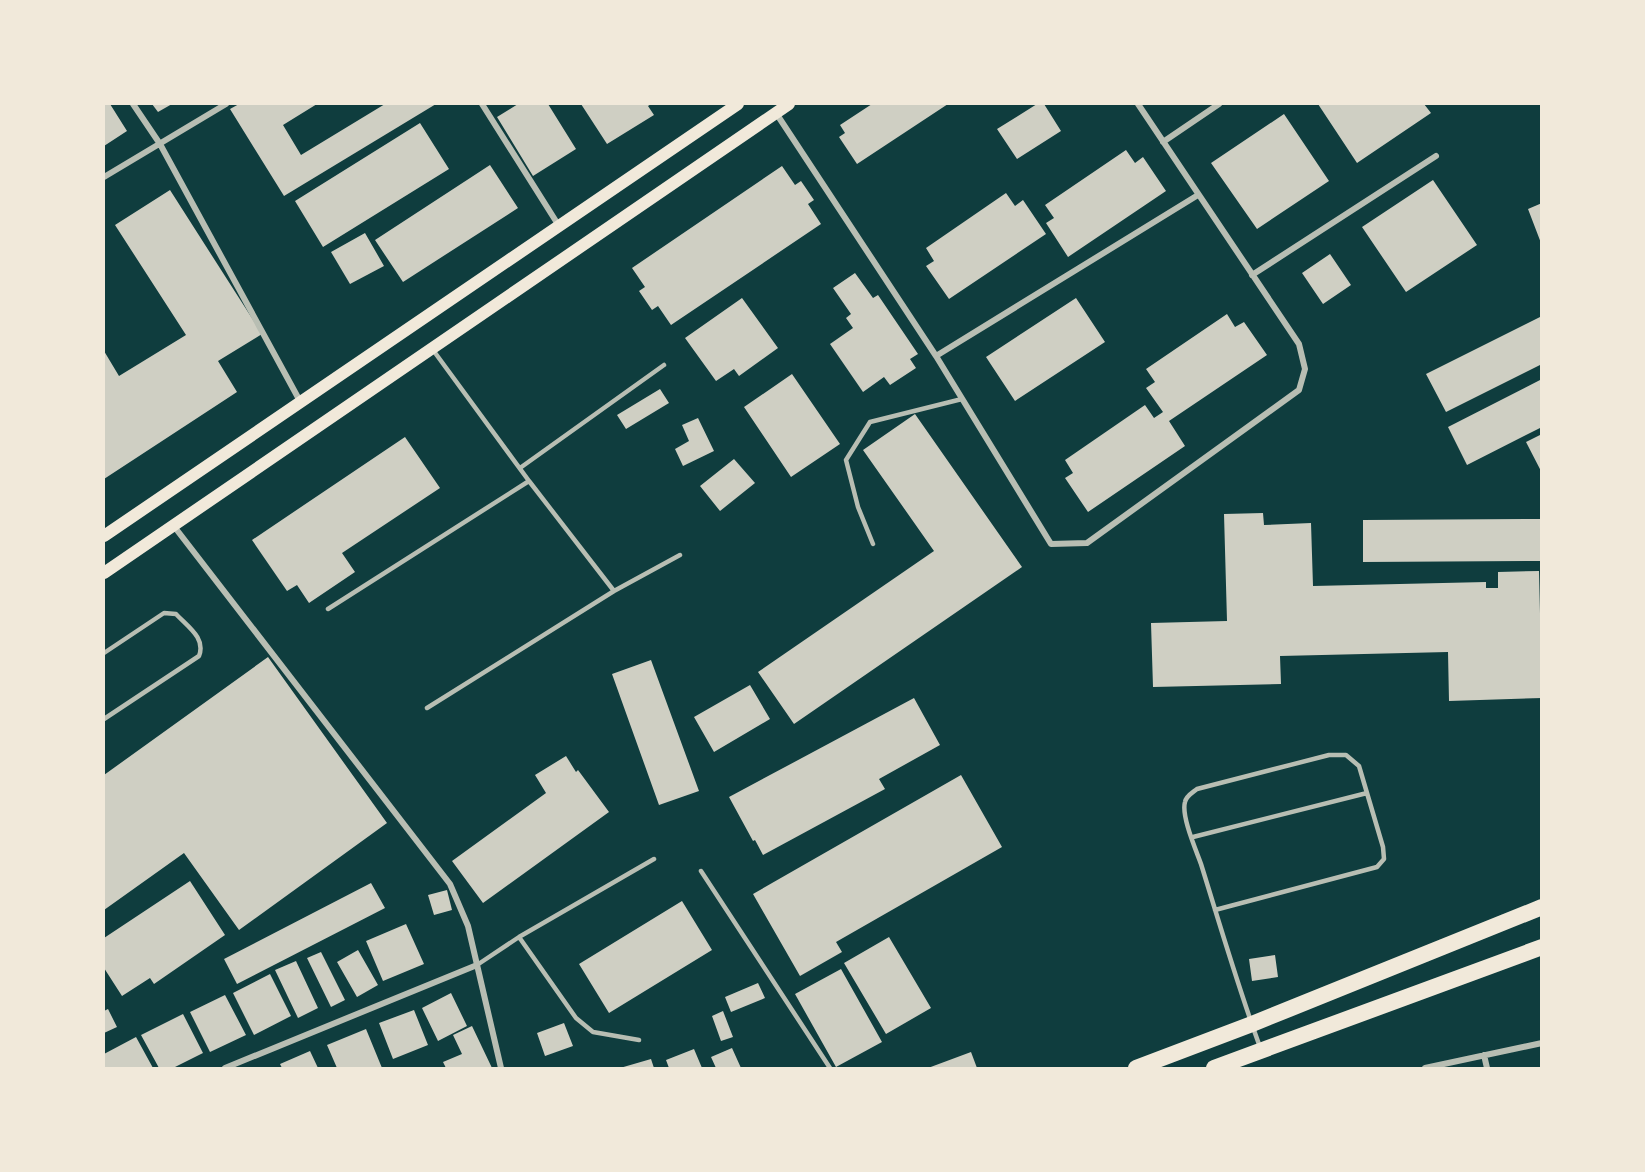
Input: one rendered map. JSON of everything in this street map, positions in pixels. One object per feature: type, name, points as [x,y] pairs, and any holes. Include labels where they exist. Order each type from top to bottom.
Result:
[{"type":"highway","points":[[1136,1068],[1252,1024],[1542,907]]},
{"type":"highway","points":[[1214,1068],[1542,947]]},
{"type":"main road","points":[[104,536],[738,104]]},
{"type":"main road","points":[[104,573],[789,104]]},
{"type":"street","points":[[133,104],[160,144],[301,403]]},
{"type":"street","points":[[104,177],[226,104]]},
{"type":"street","points":[[482,104],[559,226]]},
{"type":"street","points":[[776,112],[936,356],[1051,544],[1087,543],[1299,390],[1305,369],[1299,344],[1138,104]]},
{"type":"street","points":[[1163,142],[1218,104]]},
{"type":"street","points":[[1252,275],[1436,156]]},
{"type":"street","points":[[936,356],[1198,195]]},
{"type":"street","points":[[172,525],[450,884],[468,926],[501,1068]]},
{"type":"street","points":[[225,1068],[477,965]]},
{"type":"street","points":[[1425,1068],[1542,1043]]},
{"type":"street","points":[[1484,1055],[1488,1068]]},
{"type":"lane","points":[[432,347],[529,481],[614,591]]},
{"type":"lane","points":[[520,468],[664,365]]},
{"type":"lane","points":[[873,544],[858,507],[846,460],[870,422],[962,399]]},
{"type":"lane","points":[[328,609],[529,481]]},
{"type":"lane","points":[[428,708],[614,591],[680,555]]},
{"type":"lane","points":[[104,653],[164,613],[176,614],[201,641],[202,649],[199,656],[104,719]]},
{"type":"lane","points":[[1215,910],[1377,867],[1384,859],[1383,847],[1359,766],[1346,754],[1329,754],[1197,789],[1189,795],[1185,803],[1185,814],[1192,837],[1215,910],[1252,1024],[1262,1051]]},
{"type":"lane","points":[[1192,837],[1367,793]]},
{"type":"lane","points":[[477,965],[519,937],[654,859]]},
{"type":"lane","points":[[701,871],[830,1068]]},
{"type":"lane","points":[[519,937],[576,1018],[592,1032],[639,1040]]},
{"type":"building","points":[[104,104],[110,104],[127,131],[104,146]]},
{"type":"building","points":[[152,104],[172,104],[158,112]]},
{"type":"building","points":[[239,104],[317,104],[283,125],[301,155],[385,104],[436,104],[284,196],[230,109]]},
{"type":"building","points":[[518,104],[548,104],[576,149],[533,176],[497,117]]},
{"type":"building","points":[[581,104],[651,104],[648,106],[654,115],[607,144]]},
{"type":"building","points":[[872,104],[948,104],[857,164],[839,137],[845,133],[840,125]]},
{"type":"building","points":[[1037,104],[1044,104],[1061,131],[1017,159],[997,129]]},
{"type":"building","points":[[1318,104],[1424,104],[1431,113],[1357,163]]},
{"type":"building","points":[[1284,114],[1329,181],[1257,229],[1211,163]]},
{"type":"building","points":[[420,123],[449,169],[323,247],[295,201]]},
{"type":"building","points":[[1126,150],[1135,163],[1143,157],[1166,191],[1068,257],[1046,223],[1054,218],[1045,205]]},
{"type":"building","points":[[490,165],[518,208],[403,282],[375,240]]},
{"type":"building","points":[[782,166],[795,185],[801,181],[814,200],[808,204],[821,224],[671,325],[658,306],[652,310],[639,291],[645,287],[632,268]]},
{"type":"building","points":[[1433,180],[1477,245],[1406,292],[1362,227]]},
{"type":"building","points":[[170,190],[262,334],[218,361],[237,392],[104,479],[104,351],[119,376],[186,335],[115,225]]},
{"type":"building","points":[[1006,193],[1015,206],[1023,200],[1046,234],[949,299],[926,266],[934,261],[926,248]]},
{"type":"building","points":[[1542,203],[1542,243],[1541,243],[1528,209]]},
{"type":"building","points":[[365,233],[384,266],[350,284],[331,252]]},
{"type":"building","points":[[1330,254],[1351,285],[1323,304],[1302,273]]},
{"type":"building","points":[[855,273],[873,298],[878,295],[918,354],[910,359],[916,368],[890,385],[884,377],[863,392],[830,344],[853,328],[846,318],[851,314],[833,288]]},
{"type":"building","points":[[742,298],[778,348],[739,376],[734,369],[716,381],[685,338]]},
{"type":"building","points":[[1076,298],[1105,342],[1015,401],[986,357]]},
{"type":"building","points":[[1227,314],[1235,327],[1244,322],[1267,355],[1169,421],[1185,446],[1088,512],[1065,478],[1073,473],[1065,460],[1145,405],[1154,418],[1163,412],[1146,388],[1155,382],[1146,369]]},
{"type":"building","points":[[1542,316],[1542,364],[1446,412],[1426,374]]},
{"type":"building","points":[[792,374],[840,444],[791,477],[744,407]]},
{"type":"building","points":[[1542,379],[1542,427],[1467,465],[1448,427]]},
{"type":"building","points":[[660,389],[669,403],[626,429],[617,415]]},
{"type":"building","points":[[915,414],[1022,567],[794,724],[758,672],[934,551],[863,450]]},
{"type":"building","points":[[698,418],[714,451],[683,466],[675,449],[689,441],[682,425]]},
{"type":"building","points":[[1542,434],[1542,473],[1526,442]]},
{"type":"building","points":[[405,437],[440,488],[342,553],[355,572],[309,603],[297,585],[287,591],[252,540]]},
{"type":"building","points":[[734,459],[755,483],[720,511],[700,486]]},
{"type":"building","points":[[1263,513],[1264,525],[1311,523],[1313,586],[1486,582],[1486,588],[1498,588],[1498,572],[1539,571],[1542,698],[1449,701],[1448,652],[1280,656],[1281,684],[1153,687],[1151,623],[1227,621],[1224,514]]},
{"type":"building","points":[[1542,519],[1542,561],[1363,562],[1363,520]]},
{"type":"building","points":[[268,657],[387,823],[239,930],[184,853],[104,910],[104,775]]},
{"type":"building","points":[[651,660],[699,791],[659,805],[612,674]]},
{"type":"building","points":[[750,685],[770,719],[714,752],[694,717]]},
{"type":"building","points":[[914,698],[940,745],[879,779],[885,789],[763,855],[729,797]]},
{"type":"building","points":[[566,756],[576,772],[578,770],[609,812],[483,903],[452,861],[546,793],[535,775]]},
{"type":"building","points":[[961,775],[1002,847],[836,942],[842,952],[800,976],[753,894]]},
{"type":"building","points":[[190,881],[225,935],[154,984],[150,978],[122,996],[104,968],[104,938]]},
{"type":"building","points":[[371,883],[385,908],[237,984],[224,959]]},
{"type":"building","points":[[447,890],[452,910],[434,915],[428,895]]},
{"type":"building","points":[[682,901],[712,950],[609,1013],[579,964]]},
{"type":"building","points":[[406,924],[424,964],[383,981],[366,941]]},
{"type":"building","points":[[889,937],[931,1008],[886,1034],[844,963]]},
{"type":"building","points":[[358,950],[378,985],[357,997],[337,962]]},
{"type":"building","points":[[321,952],[345,1000],[331,1007],[307,958]]},
{"type":"building","points":[[1275,955],[1278,977],[1252,981],[1249,959]]},
{"type":"building","points":[[296,961],[318,1008],[298,1018],[275,970]]},
{"type":"building","points":[[841,969],[882,1042],[836,1067],[795,994]]},
{"type":"building","points":[[270,974],[291,1016],[254,1035],[233,993]]},
{"type":"building","points":[[758,983],[765,998],[731,1012],[725,997]]},
{"type":"building","points":[[451,993],[467,1026],[438,1041],[422,1008]]},
{"type":"building","points":[[225,995],[246,1035],[210,1052],[190,1012]]},
{"type":"building","points":[[108,1009],[117,1027],[104,1033],[104,1011]]},
{"type":"building","points":[[414,1010],[428,1045],[393,1059],[379,1023]]},
{"type":"building","points":[[723,1011],[733,1037],[721,1041],[712,1016]]},
{"type":"building","points":[[183,1014],[203,1053],[173,1068],[159,1068],[141,1035]]},
{"type":"building","points":[[564,1023],[573,1046],[545,1056],[537,1033]]},
{"type":"building","points":[[472,1026],[492,1068],[446,1068],[443,1062],[462,1054],[453,1035]]},
{"type":"building","points":[[366,1029],[382,1068],[337,1068],[327,1045]]},
{"type":"building","points":[[136,1037],[153,1068],[104,1068],[104,1054]]},
{"type":"building","points":[[732,1048],[741,1068],[716,1068],[711,1057]]},
{"type":"building","points":[[694,1049],[702,1068],[669,1068],[666,1060]]},
{"type":"building","points":[[310,1051],[318,1068],[282,1068],[280,1064]]},
{"type":"building","points":[[971,1052],[977,1068],[928,1068]]},
{"type":"building","points":[[651,1059],[654,1068],[620,1068]]}]
